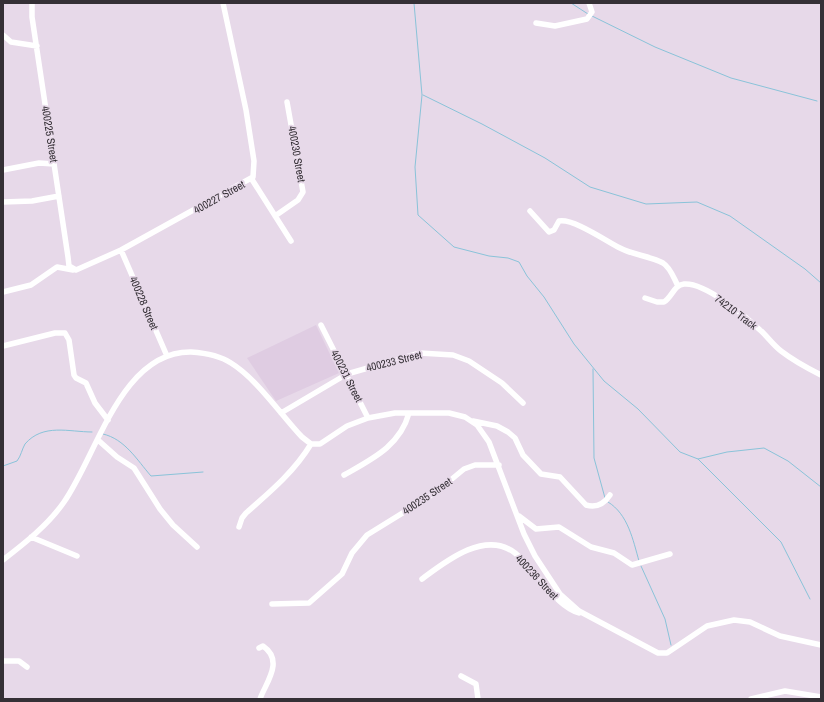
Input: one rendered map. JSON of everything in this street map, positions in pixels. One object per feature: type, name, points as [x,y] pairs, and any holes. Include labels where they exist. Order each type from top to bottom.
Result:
[{"type":"street","name":"400225 Street","points":[[32,3],[32,17],[71,268]]},
{"type":"street","name":"400227 Street","points":[[3,292],[31,285],[57,268],[71,268],[79,270],[122,250],[251,178],[254,169],[252,148],[223,3]]},
{"type":"street","points":[[536,24],[555,26],[587,19],[592,12],[589,3]]},
{"type":"street","points":[[3,35],[11,42],[37,46]]},
{"type":"street","name":"400230 Street","points":[[275,216],[298,200],[303,192],[287,102]]},
{"type":"street","points":[[3,170],[39,163],[54,164]]},
{"type":"street","points":[[251,178],[290,241]]},
{"type":"street","points":[[3,202],[32,201],[59,196]]},
{"type":"street","points":[[530,211],[549,232],[554,230],[559,221],[567,221],[604,237],[620,248],[663,263],[669,269],[678,286],[664,302],[657,302],[645,298]]},
{"type":"street","name":"400228 Street","points":[[122,250],[167,356]]},
{"type":"street","name":"74210 Track","points":[[678,286],[689,284],[719,297],[759,329],[781,351],[821,375]]},
{"type":"street","name":"400231 Street","points":[[321,325],[328,333],[368,418]]},
{"type":"street","points":[[3,346],[59,332],[66,334],[69,340],[74,375],[76,378],[86,383],[94,403],[108,420]]},
{"type":"street","points":[[3,560],[31,537],[64,503],[108,420],[135,378],[151,365],[167,356],[180,353],[200,352],[214,355],[230,362],[248,377],[311,444],[320,444],[348,426],[368,418],[395,413],[449,413],[465,417],[472,421],[484,433],[499,465],[517,515],[535,556],[560,594],[568,602],[587,615],[658,653],[667,653],[707,626],[734,620],[750,622],[780,636],[821,645]]},
{"type":"street","name":"400233 Street","points":[[281,413],[347,374],[420,353],[453,355],[469,361],[486,371],[523,403]]},
{"type":"street","points":[[344,475],[391,445],[404,428],[409,413]]},
{"type":"street","points":[[472,421],[497,426],[508,432],[515,438],[523,456],[540,474],[560,477],[586,505],[598,506],[610,495]]},
{"type":"street","points":[[98,440],[117,457],[134,468],[160,510],[173,525],[197,547]]},
{"type":"street","points":[[239,527],[242,518],[246,513],[278,486],[300,460],[311,444]]},
{"type":"street","name":"400235 Street","points":[[272,604],[297,602],[307,603],[311,601],[342,574],[352,553],[367,535],[436,493],[464,469],[475,465],[499,465]]},
{"type":"street","points":[[517,515],[536,529],[559,527],[591,547],[614,553],[632,565],[637,565],[651,559],[664,557],[670,554]]},
{"type":"street","points":[[31,537],[78,556]]},
{"type":"street","name":"400236 Street","points":[[422,579],[449,560],[473,548],[492,544],[502,546],[520,558],[565,606],[587,615]]},
{"type":"street","points":[[259,648],[263,646],[267,649],[272,659],[273,668],[272,677],[260,699]]},
{"type":"street","points":[[3,662],[19,661],[27,667]]},
{"type":"street","points":[[461,676],[476,684],[478,699]]},
{"type":"street","points":[[751,699],[785,691],[821,697]]},
{"type":"shaded area","points":[[316,325],[339,373],[276,401],[247,358]]},
{"type":"waterway","points":[[414,3],[422,95],[415,167],[418,215],[454,247],[489,256],[508,258],[519,262],[527,276],[544,297],[574,344],[604,381],[638,409],[680,452],[698,459],[727,452],[764,448],[788,461],[821,487]]},
{"type":"waterway","points":[[571,3],[588,14]]},
{"type":"waterway","points":[[592,16],[655,47],[731,78],[817,101]]},
{"type":"waterway","points":[[423,95],[482,124],[545,158],[590,187],[646,204],[697,202],[730,216],[805,269],[821,283]]},
{"type":"waterway","points":[[593,369],[594,458],[605,498]]},
{"type":"waterway","points":[[3,466],[17,461],[25,444],[32,437],[40,433],[57,430],[92,432]]},
{"type":"waterway","points":[[103,434],[118,440],[124,445],[151,476],[203,472]]},
{"type":"waterway","points":[[698,459],[781,542],[810,599]]},
{"type":"waterway","points":[[608,502],[615,507],[625,520],[632,536],[639,561]]},
{"type":"waterway","points":[[641,566],[665,619],[671,645]]}]
